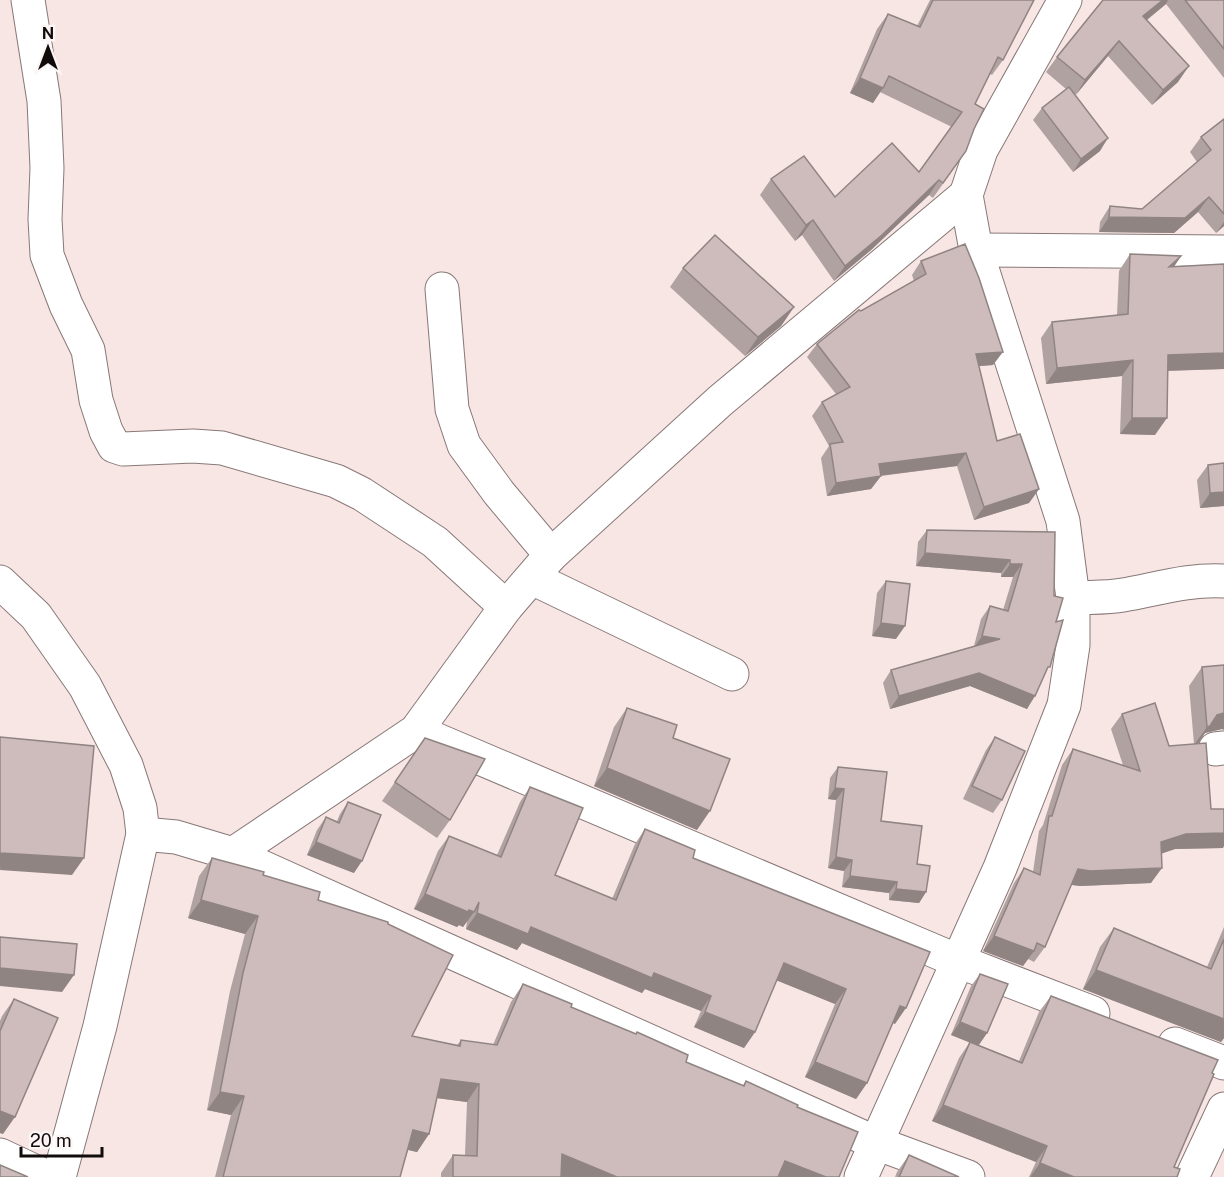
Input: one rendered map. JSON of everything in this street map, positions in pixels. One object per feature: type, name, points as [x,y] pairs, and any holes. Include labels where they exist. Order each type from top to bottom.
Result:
[{"type":"street","points":[[28,0],[44,101],[47,255],[66,305],[88,350],[96,400],[106,431],[114,446],[123,448],[194,446],[222,448],[336,481],[362,494],[435,542],[506,606]]},
{"type":"street","points":[[861,1177],[1000,868],[1064,705],[1073,645],[1072,598],[1063,521],[976,250],[966,195],[981,150],[1065,0]]},
{"type":"street","points":[[233,854],[416,731],[506,606],[542,566],[720,401],[966,195]]},
{"type":"street","points":[[976,250],[1224,252]]},
{"type":"street","points":[[442,289],[452,409],[464,445],[499,493],[542,566],[732,674]]},
{"type":"street","points":[[1072,598],[1121,596],[1204,579],[1224,581]]},
{"type":"street","points":[[0,582],[36,616],[85,686],[126,765],[140,808],[142,834],[100,1026],[59,1177]]},
{"type":"street","points":[[416,731],[958,961],[1224,1063]]},
{"type":"street","points":[[142,834],[176,837],[233,854],[876,1143],[968,1177]]},
{"type":"street","points":[[1192,1177],[1224,1109]]},
{"type":"street","points":[[0,1155],[47,1177]]},
{"type":"building","points":[[933,0],[1034,0],[1003,60],[998,57],[975,104],[984,109],[966,151],[943,183],[939,180],[882,235],[845,266],[813,220],[806,225],[771,179],[804,156],[835,197],[892,143],[919,172],[962,112],[889,76],[883,88],[860,78],[888,14],[920,27]]},
{"type":"building","points":[[1103,0],[1163,0],[1143,16],[1189,66],[1163,90],[1119,41],[1085,80],[1057,57]]},
{"type":"building","points":[[1185,0],[1224,0],[1224,49]]},
{"type":"building","points":[[1069,87],[1108,138],[1081,159],[1042,108]]},
{"type":"building","points":[[1224,119],[1224,214],[1209,197],[1185,218],[1109,217],[1110,206],[1142,209],[1211,150],[1201,137]]},
{"type":"building","points":[[715,235],[794,307],[758,337],[683,268]]},
{"type":"building","points":[[965,244],[979,278],[1003,352],[976,354],[997,441],[1020,434],[1039,489],[984,507],[966,453],[879,464],[881,476],[836,483],[830,444],[843,442],[822,402],[850,387],[817,344],[859,310],[861,311],[926,274],[921,261]]},
{"type":"building","points":[[1130,254],[1181,256],[1169,267],[1224,264],[1224,353],[1168,355],[1167,418],[1132,418],[1133,360],[1057,368],[1052,322],[1128,314]]},
{"type":"building","points":[[1224,463],[1224,492],[1210,493],[1208,465]]},
{"type":"building","points":[[927,530],[1055,532],[1054,596],[1063,598],[1056,622],[1063,620],[1050,667],[1035,696],[979,673],[899,696],[891,670],[1000,639],[982,636],[990,606],[1008,611],[1022,564],[1010,564],[1010,560],[925,553]]},
{"type":"building","points":[[886,581],[910,584],[905,626],[881,623]]},
{"type":"building","points":[[1224,665],[1224,713],[1217,715],[1207,727],[1202,667]]},
{"type":"building","points":[[1155,703],[1169,746],[1206,743],[1211,809],[1224,809],[1224,833],[1186,834],[1161,842],[1162,868],[1090,871],[1078,869],[1045,947],[1037,943],[1034,951],[994,936],[1024,868],[1040,875],[1049,816],[1052,816],[1073,749],[1140,771],[1122,714]]},
{"type":"building","points":[[627,708],[677,725],[673,738],[730,759],[710,811],[607,768]]},
{"type":"building","points":[[0,737],[94,746],[84,858],[1,853],[0,868]]},
{"type":"building","points":[[995,737],[1025,751],[1002,800],[972,786]]},
{"type":"building","points":[[425,738],[485,759],[450,820],[395,782]]},
{"type":"building","points":[[838,767],[887,772],[881,821],[922,826],[917,864],[930,866],[926,892],[896,889],[897,882],[850,876],[852,860],[836,857],[844,789],[835,788]]},
{"type":"building","points":[[530,787],[583,808],[555,875],[616,900],[645,829],[695,850],[693,858],[930,952],[906,1008],[900,1006],[867,1083],[815,1062],[846,989],[784,963],[755,1032],[705,1012],[711,996],[654,973],[652,978],[531,927],[528,934],[477,913],[479,902],[474,912],[469,910],[468,912],[425,894],[449,836],[501,857]]},
{"type":"building","points":[[348,802],[381,815],[362,861],[316,842],[326,817],[339,823]]},
{"type":"building","points":[[212,858],[264,872],[263,875],[320,892],[318,900],[388,922],[453,955],[412,1036],[460,1046],[461,1040],[497,1045],[523,984],[572,1004],[571,1007],[636,1034],[637,1032],[688,1055],[686,1062],[744,1086],[746,1081],[798,1105],[797,1107],[858,1132],[839,1177],[826,1177],[785,1161],[778,1177],[617,1177],[562,1154],[561,1177],[453,1177],[453,1155],[477,1156],[479,1084],[441,1079],[429,1134],[413,1130],[400,1177],[223,1177],[244,1096],[220,1092],[243,973],[258,916],[201,900]]},
{"type":"building","points":[[1114,928],[1211,969],[1224,939],[1224,1019],[1096,970]]},
{"type":"building","points":[[0,937],[77,944],[74,975],[0,968]]},
{"type":"building","points":[[980,974],[1008,984],[987,1033],[960,1022]]},
{"type":"building","points":[[1051,996],[1218,1060],[1174,1167],[1180,1169],[1177,1177],[1074,1177],[1040,1163],[1047,1146],[943,1105],[970,1042],[1022,1063]]},
{"type":"building","points":[[14,999],[58,1018],[15,1117],[0,1111],[0,1031]]},
{"type":"building","points":[[909,1155],[959,1177],[899,1177]]},
{"type":"building","points":[[0,1165],[28,1177],[0,1177]]}]
